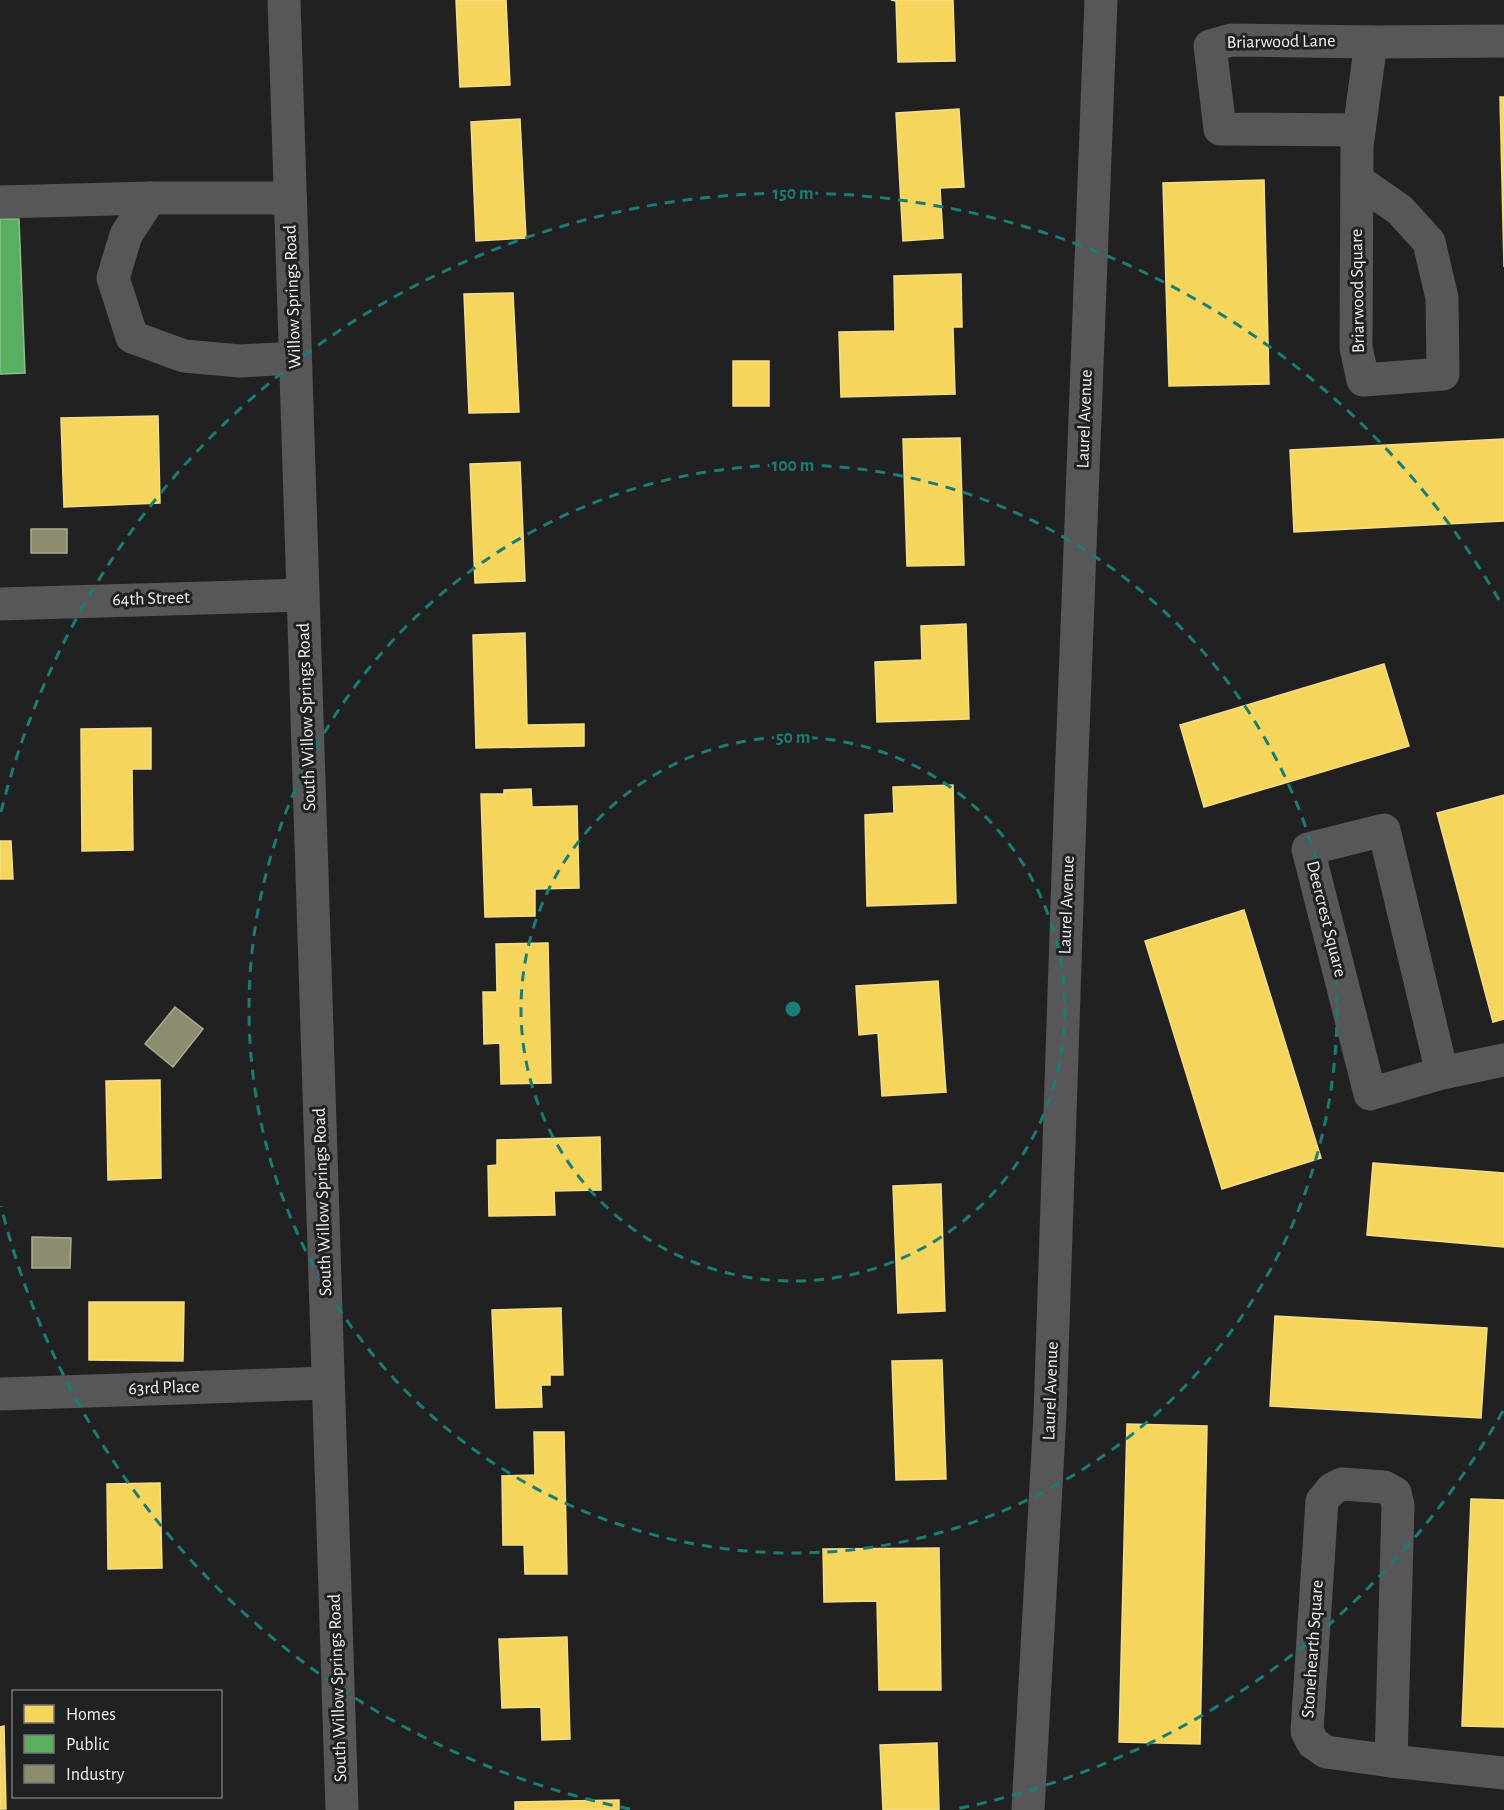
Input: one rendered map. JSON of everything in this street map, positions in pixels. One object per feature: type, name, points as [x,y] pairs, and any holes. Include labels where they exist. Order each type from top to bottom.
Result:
[{"type":"street","name":"Willow Springs Road","points":[[284,0],[303,595]]},
{"type":"street","name":"Laurel Avenue","points":[[1028,1810],[1050,1414],[1070,796],[1101,0]]},
{"type":"street","name":"Briarwood Lane","points":[[1359,130],[1220,129],[1210,46],[1231,40],[1504,41]]},
{"type":"street","name":"Briarwood Square","points":[[1357,180],[1400,210],[1429,242],[1442,298],[1443,374],[1363,380],[1356,347],[1357,146],[1371,42]]},
{"type":"street","points":[[0,202],[150,198],[290,198]]},
{"type":"street","points":[[150,198],[126,235],[112,278],[132,337],[184,356],[240,361],[295,358]]},
{"type":"street","name":"64th Street","points":[[0,604],[303,595]]},
{"type":"street","name":"South Willow Springs Road","points":[[303,595],[342,1810]]},
{"type":"street","name":"Deercrest Square","points":[[1384,830],[1442,1073],[1370,1094],[1308,849],[1384,830]]},
{"type":"street","points":[[1442,1073],[1504,1060]]},
{"type":"street","name":"63rd Place","points":[[0,1394],[328,1383]]},
{"type":"street","name":"Stonehearth Square","points":[[1391,1761],[1398,1505],[1395,1493],[1384,1487],[1342,1484],[1332,1489],[1323,1501],[1307,1731],[1313,1743],[1326,1752],[1391,1761],[1504,1773]]},
{"type":"building: Homes","points":[[456,0],[506,0],[510,85],[460,87]]},
{"type":"building: Homes","points":[[891,0],[953,0],[955,61],[898,62],[896,1]]},
{"type":"building: Homes","points":[[1500,97],[1504,97],[1504,267]]},
{"type":"building: Homes","points":[[959,109],[964,187],[940,188],[943,238],[903,241],[896,113]]},
{"type":"building: Homes","points":[[520,119],[526,238],[476,241],[471,122]]},
{"type":"building: Homes","points":[[1264,180],[1269,384],[1169,386],[1163,183]]},
{"type":"building: Homes","points":[[961,274],[962,327],[953,327],[955,394],[841,397],[839,332],[895,331],[894,276]]},
{"type":"building: Homes","points":[[513,293],[519,412],[469,413],[464,294]]},
{"type":"building: Homes","points":[[733,361],[769,361],[769,406],[733,406]]},
{"type":"building: Homes","points":[[158,416],[160,503],[64,507],[61,418]]},
{"type":"building: Homes","points":[[960,438],[964,565],[907,566],[903,439]]},
{"type":"building: Homes","points":[[1504,439],[1504,521],[1294,532],[1290,450]]},
{"type":"building: Homes","points":[[520,462],[525,581],[475,583],[470,464]]},
{"type":"building: Homes","points":[[966,624],[969,719],[877,722],[875,662],[922,660],[921,626]]},
{"type":"building: Homes","points":[[525,633],[527,725],[584,724],[584,746],[476,748],[473,635]]},
{"type":"building: Homes","points":[[1384,664],[1409,746],[1204,807],[1180,725]]},
{"type":"building: Homes","points":[[151,728],[151,769],[132,769],[133,850],[82,851],[81,729]]},
{"type":"building: Homes","points":[[953,785],[956,903],[867,906],[865,815],[894,813],[893,787]]},
{"type":"building: Homes","points":[[531,789],[532,807],[577,806],[579,888],[535,889],[535,916],[485,917],[481,794],[504,794],[504,790]]},
{"type":"building: Homes","points":[[1504,795],[1504,1019],[1493,1022],[1437,813]]},
{"type":"building: Homes","points":[[0,841],[11,841],[13,879],[0,879]]},
{"type":"building: Homes","points":[[1244,910],[1321,1158],[1222,1189],[1145,941]]},
{"type":"building: Homes","points":[[548,943],[551,1083],[501,1084],[500,1043],[484,1044],[483,992],[497,992],[496,944]]},
{"type":"building: Homes","points":[[938,981],[946,1092],[882,1096],[878,1033],[859,1035],[856,986]]},
{"type":"building: Homes","points":[[160,1080],[161,1178],[108,1180],[106,1081]]},
{"type":"building: Homes","points":[[600,1137],[601,1190],[554,1191],[555,1215],[489,1216],[488,1166],[497,1165],[497,1140]]},
{"type":"building: Homes","points":[[1373,1163],[1504,1173],[1504,1247],[1367,1235]]},
{"type":"building: Homes","points":[[941,1184],[945,1311],[898,1313],[893,1186]]},
{"type":"building: Homes","points":[[89,1302],[184,1302],[183,1361],[89,1360]]},
{"type":"building: Homes","points":[[561,1308],[563,1375],[550,1375],[550,1385],[541,1385],[542,1407],[496,1408],[492,1310]]},
{"type":"building: Homes","points":[[1275,1316],[1487,1328],[1481,1418],[1270,1406]]},
{"type":"building: Homes","points":[[942,1360],[946,1479],[896,1480],[892,1361]]},
{"type":"building: Homes","points":[[1127,1424],[1207,1426],[1200,1744],[1119,1742]]},
{"type":"building: Homes","points":[[534,1432],[564,1432],[567,1574],[525,1574],[524,1545],[503,1545],[502,1476],[535,1475]]},
{"type":"building: Homes","points":[[160,1483],[162,1568],[108,1569],[107,1484]]},
{"type":"building: Homes","points":[[1471,1499],[1504,1500],[1504,1727],[1462,1726]]},
{"type":"building: Homes","points":[[939,1548],[941,1690],[879,1690],[877,1601],[824,1602],[823,1549]]},
{"type":"building: Homes","points":[[567,1637],[570,1739],[542,1740],[541,1707],[502,1708],[499,1639]]},
{"type":"building: Homes","points":[[4,1726],[6,1809],[0,1809],[0,1727]]},
{"type":"building: Homes","points":[[937,1743],[939,1810],[883,1810],[880,1745]]},
{"type":"building: Homes","points":[[619,1800],[619,1810],[515,1810],[515,1802]]},
{"type":"building: Public","points":[[0,219],[19,219],[25,373],[0,374]]},
{"type":"building: Industry","points":[[31,529],[67,529],[67,553],[31,553]]},
{"type":"building: Industry","points":[[175,1007],[203,1029],[173,1067],[145,1044]]},
{"type":"building: Industry","points":[[32,1237],[71,1238],[70,1268],[32,1268]]}]
